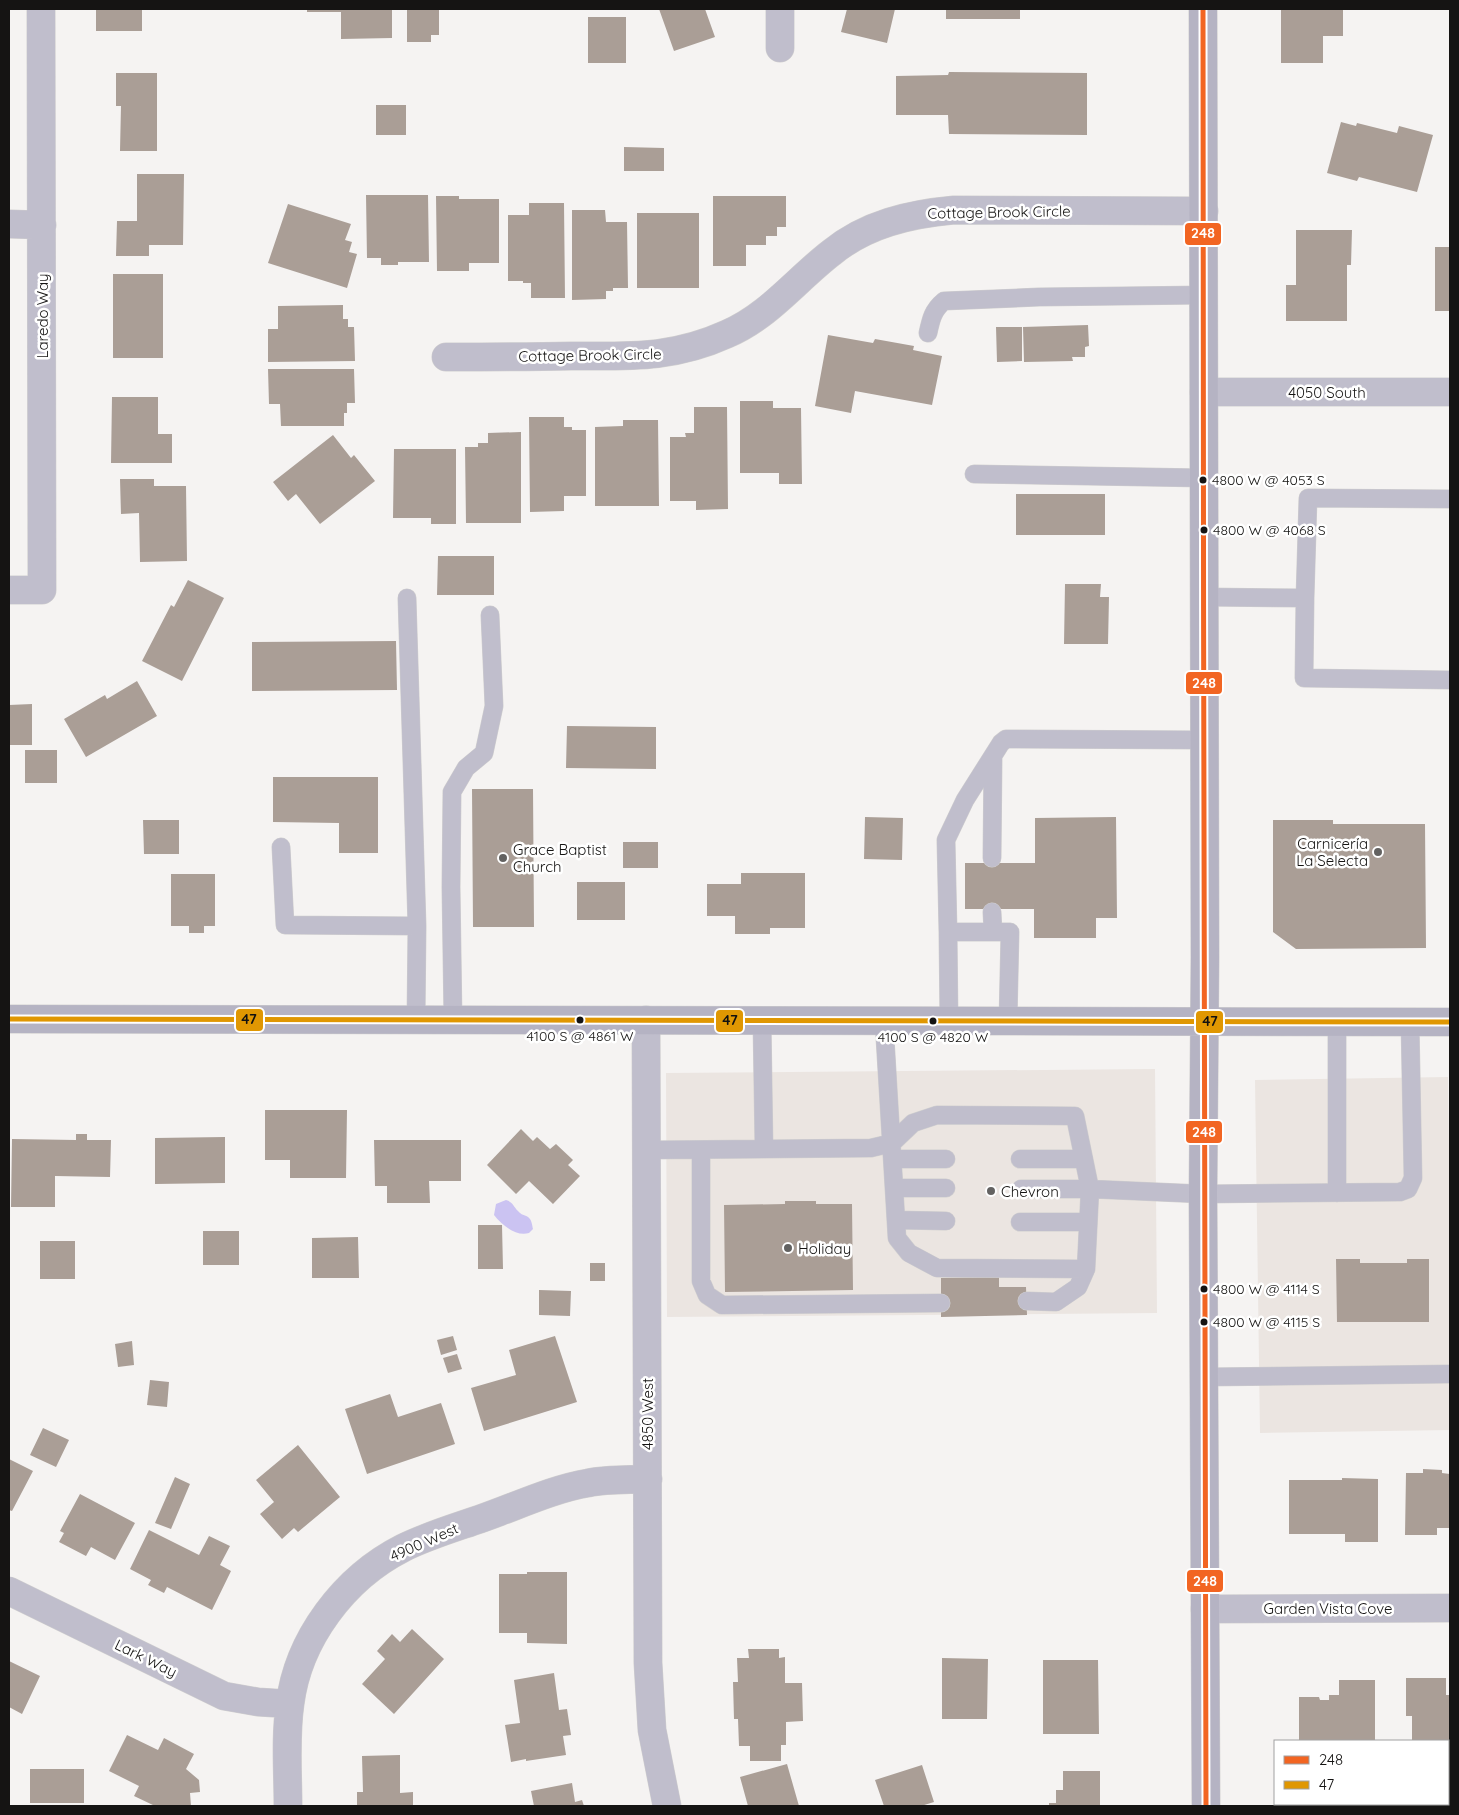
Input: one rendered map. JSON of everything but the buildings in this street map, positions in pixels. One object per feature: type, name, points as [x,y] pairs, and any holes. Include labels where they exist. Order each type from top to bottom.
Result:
[{"type":"main road","points":[[1203,9],[1205,740],[1203,1194],[1206,1806]]},
{"type":"main road","points":[[9,1018],[1450,1022]]},
{"type":"street","name":"Laredo Way","points":[[9,590],[42,590],[41,9]]},
{"type":"street","points":[[780,9],[780,48]]},
{"type":"street","name":"Cottage Brook Circle","points":[[446,357],[641,356],[684,350],[729,334],[752,320],[774,305],[831,252],[877,225],[902,217],[954,210],[1204,210]]},
{"type":"street","points":[[9,224],[42,225]]},
{"type":"street","name":"4050 South","points":[[1204,392],[1450,392]]},
{"type":"street","name":"4850 West","points":[[646,1020],[650,1697],[656,1755],[667,1806]]},
{"type":"street","name":"4900 West","points":[[288,1806],[290,1704],[294,1681],[301,1660],[322,1621],[337,1600],[356,1580],[402,1549],[425,1538],[571,1487],[603,1481],[648,1479]]},
{"type":"street","name":"Lark Way","points":[[9,1591],[224,1696],[258,1702],[290,1704]]},
{"type":"street","name":"Garden Vista Cove","points":[[1205,1608],[1450,1608]]},
{"type":"lane","points":[[928,333],[932,315],[944,301],[1039,296],[1204,296]]},
{"type":"lane","points":[[974,474],[1204,478]]},
{"type":"lane","points":[[1450,499],[1308,498],[1304,678],[1450,680]]},
{"type":"lane","points":[[1204,597],[1305,598]]},
{"type":"lane","points":[[407,598],[416,926],[416,1020]]},
{"type":"lane","points":[[453,1020],[452,792],[466,768],[484,753],[494,706],[490,615]]},
{"type":"lane","points":[[949,1021],[946,840],[965,800],[1001,743],[1006,739],[1205,740]]},
{"type":"lane","points":[[992,858],[993,757]]},
{"type":"lane","points":[[281,847],[285,925],[416,926]]},
{"type":"lane","points":[[992,912],[1001,932],[1008,1021]]},
{"type":"lane","points":[[948,932],[1001,932]]},
{"type":"lane","points":[[762,1021],[764,1149]]},
{"type":"lane","points":[[884,1021],[897,1238],[909,1253],[937,1268],[1086,1269]]},
{"type":"lane","points":[[1337,1022],[1337,1193]]},
{"type":"lane","points":[[1021,1189],[1203,1194],[1400,1192],[1408,1189],[1413,1178],[1410,1022]]},
{"type":"lane","points":[[893,1151],[913,1123],[937,1114],[1075,1116],[1090,1190],[1086,1269],[1078,1287],[1056,1302],[1027,1301]]},
{"type":"lane","points":[[646,1150],[871,1148],[946,1159]]},
{"type":"lane","points":[[701,1150],[701,1281],[707,1295],[722,1305],[941,1304]]},
{"type":"lane","points":[[1020,1159],[1084,1159]]},
{"type":"lane","points":[[895,1188],[946,1188]]},
{"type":"lane","points":[[896,1220],[946,1221]]},
{"type":"lane","points":[[1020,1222],[1088,1222]]},
{"type":"lane","points":[[1204,1377],[1450,1374]]},
{"type":"shaded area","points":[[1155,1069],[1157,1313],[667,1317],[666,1073]]},
{"type":"shaded area","points":[[1448,1077],[1450,1430],[1260,1433],[1255,1080]]},
{"type":"shaded area","points":[[506,1200],[512,1203],[520,1213],[528,1217],[533,1229],[529,1233],[514,1232],[501,1223],[494,1215],[496,1204]]},
{"type":"transit line","name":"248","points":[[1203,9],[1206,1806]]},
{"type":"transit line","name":"47","points":[[9,1019],[1450,1022]]},
{"type":"place","name":"4800 W @ 4053 S","points":[[1203,480]]},
{"type":"place","name":"4800 W @ 4068 S","points":[[1204,530]]},
{"type":"place","name":"Carnicería La Selecta","points":[[1378,852]]},
{"type":"place","name":"Grace Baptist Church","points":[[503,858]]},
{"type":"place","name":"4100 S @ 4861 W","points":[[580,1020]]},
{"type":"place","name":"4100 S @ 4820 W","points":[[933,1021]]},
{"type":"place","name":"Chevron","points":[[991,1191]]},
{"type":"place","name":"Holiday","points":[[788,1248]]},
{"type":"place","name":"4800 W @ 4114 S","points":[[1204,1289]]},
{"type":"place","name":"4800 W @ 4115 S","points":[[1204,1322]]}]
